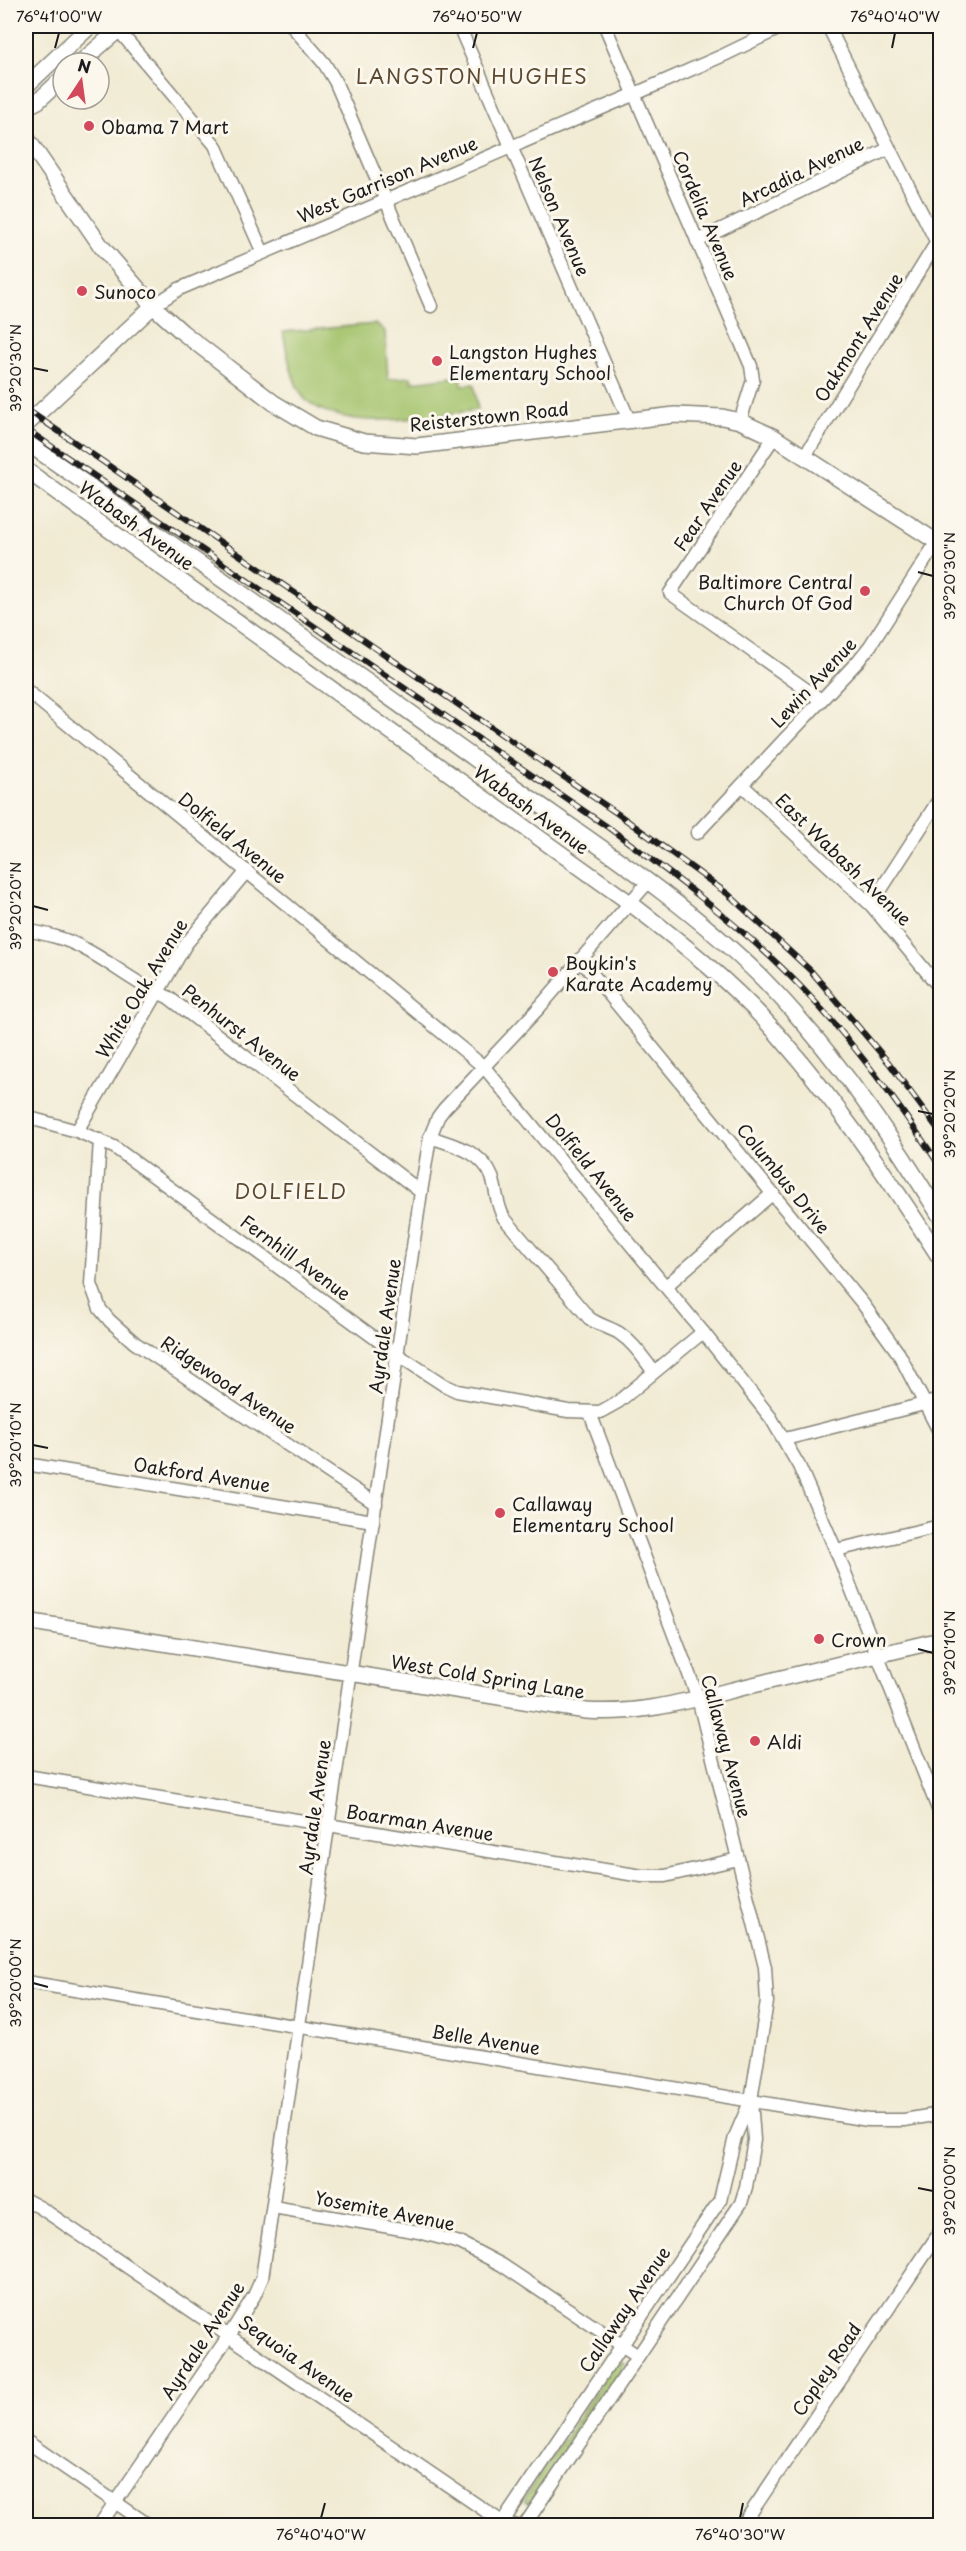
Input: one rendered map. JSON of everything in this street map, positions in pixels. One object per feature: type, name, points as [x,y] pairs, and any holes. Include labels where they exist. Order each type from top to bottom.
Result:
[{"type":"main road","points":[[26,86],[90,26]]},
{"type":"main road","points":[[93,51],[118,27]]},
{"type":"main road","points":[[26,107],[38,101],[51,89]]},
{"type":"main road","name":"Reisterstown Road","points":[[26,137],[101,246],[153,306],[182,332],[274,404],[316,428],[339,436],[390,445],[417,446],[690,414],[740,421],[774,437],[940,541]]},
{"type":"main road","name":"West Garrison Avenue","points":[[31,421],[153,306]]},
{"type":"main road","name":"Wabash Avenue","points":[[26,442],[356,673],[648,882],[701,923],[735,952],[796,1016],[860,1095],[940,1216]]},
{"type":"main road","name":"Wabash Avenue","points":[[26,470],[630,903],[684,945],[744,999],[779,1035],[838,1110],[940,1258]]},
{"type":"main road","points":[[340,695],[356,673]]},
{"type":"main road","name":"West Cold Spring Lane","points":[[26,1621],[608,1713],[642,1710],[698,1698],[940,1640]]},
{"type":"street","points":[[292,26],[324,63],[335,81],[431,306]]},
{"type":"street","name":"Nelson Avenue","points":[[459,26],[629,420]]},
{"type":"street","name":"Cordelia Avenue","points":[[605,26],[753,372],[740,421]]},
{"type":"street","name":"West Garrison Avenue","points":[[153,306],[178,289],[635,94],[784,26]]},
{"type":"street","points":[[828,26],[888,149],[939,240]]},
{"type":"street","points":[[118,27],[215,145],[263,253]]},
{"type":"street","name":"Arcadia Avenue","points":[[697,241],[888,149]]},
{"type":"street","name":"Oakmont Avenue","points":[[805,456],[939,240]]},
{"type":"street","name":"Fear Avenue","points":[[774,437],[670,593],[821,700]]},
{"type":"street","name":"Lewin Avenue","points":[[697,833],[870,646],[940,541]]},
{"type":"street","name":"Dolfield Avenue","points":[[26,690],[484,1067],[704,1332],[785,1439],[813,1496],[940,1815]]},
{"type":"street","name":"East Wabash Avenue","points":[[741,785],[871,904],[940,988]]},
{"type":"street","points":[[871,904],[940,798]]},
{"type":"street","name":"White Oak Avenue","points":[[77,1131],[157,993],[201,923],[247,871]]},
{"type":"street","points":[[484,1067],[648,882]]},
{"type":"street","name":"Penhurst Avenue","points":[[26,930],[69,941],[147,990],[168,997],[421,1192]]},
{"type":"street","name":"Columbus Drive","points":[[580,959],[863,1304],[898,1354],[940,1433]]},
{"type":"street","name":"Ayrdale Avenue","points":[[99,2526],[230,2334],[259,2287],[273,2207],[429,1137],[438,1117],[484,1067]]},
{"type":"street","name":"Fernhill Avenue","points":[[26,1117],[77,1131],[100,1140],[128,1156],[398,1354],[444,1385],[457,1391],[590,1413]]},
{"type":"street","points":[[429,1137],[462,1148],[480,1160],[492,1179],[498,1208],[504,1218],[589,1318],[631,1342],[654,1372]]},
{"type":"street","name":"Ridgewood Avenue","points":[[100,1140],[90,1272],[94,1296],[100,1309],[121,1332],[376,1504]]},
{"type":"street","points":[[666,1286],[773,1193]]},
{"type":"street","points":[[590,1413],[610,1408],[704,1332]]},
{"type":"street","points":[[785,1439],[940,1400]]},
{"type":"street","name":"Callaway Avenue","points":[[524,2526],[741,2203],[754,2140],[751,2100],[767,2002],[765,1967],[698,1698],[590,1413]]},
{"type":"street","name":"Oakford Avenue","points":[[26,1464],[373,1521]]},
{"type":"street","points":[[836,1550],[940,1526]]},
{"type":"street","name":"Boarman Avenue","points":[[26,1776],[654,1877],[738,1859]]},
{"type":"street","name":"Belle Avenue","points":[[26,1982],[884,2121],[940,2114]]},
{"type":"street","name":"Callaway Avenue","points":[[501,2524],[720,2200],[735,2137],[751,2100]]},
{"type":"street","name":"Sequoia Avenue","points":[[26,2200],[230,2334],[501,2524],[517,2526]]},
{"type":"street","points":[[720,2200],[741,2203]]},
{"type":"street","name":"Yosemite Avenue","points":[[273,2207],[419,2232],[460,2243],[502,2265],[638,2356]]},
{"type":"street","name":"Copley Road","points":[[742,2526],[940,2232]]},
{"type":"street","points":[[26,2441],[150,2526]]},
{"type":"green space","points":[[375,324],[385,331],[388,379],[411,377],[412,382],[461,376],[462,385],[474,384],[478,410],[413,418],[367,420],[325,411],[307,401],[294,379],[283,332]]},
{"type":"green space","points":[[617,2359],[625,2364],[532,2504],[526,2503],[525,2497]]},
{"type":"railway","points":[[26,409],[618,814],[728,894],[811,971],[889,1063],[940,1132]]},
{"type":"railway","points":[[26,429],[609,828],[698,895],[762,949],[826,1014],[885,1088],[940,1166]]},
{"type":"place","name":"Obama 7 Mart","points":[[89,126]]},
{"type":"place","name":"Sunoco","points":[[82,291]]},
{"type":"place","name":"Langston Hughes Elementary School","points":[[437,361]]},
{"type":"place","name":"Baltimore Central Church Of God","points":[[865,591]]},
{"type":"place","name":"Boykin's Karate Academy","points":[[553,972]]},
{"type":"place","name":"Callaway Elementary School","points":[[500,1513]]},
{"type":"place","name":"Crown","points":[[819,1639]]},
{"type":"place","name":"Aldi","points":[[755,1741]]},
{"type":"district","name":"LANGSTON HUGHES","points":[[472,76]]},
{"type":"district","name":"DOLFIELD","points":[[291,1191]]}]
